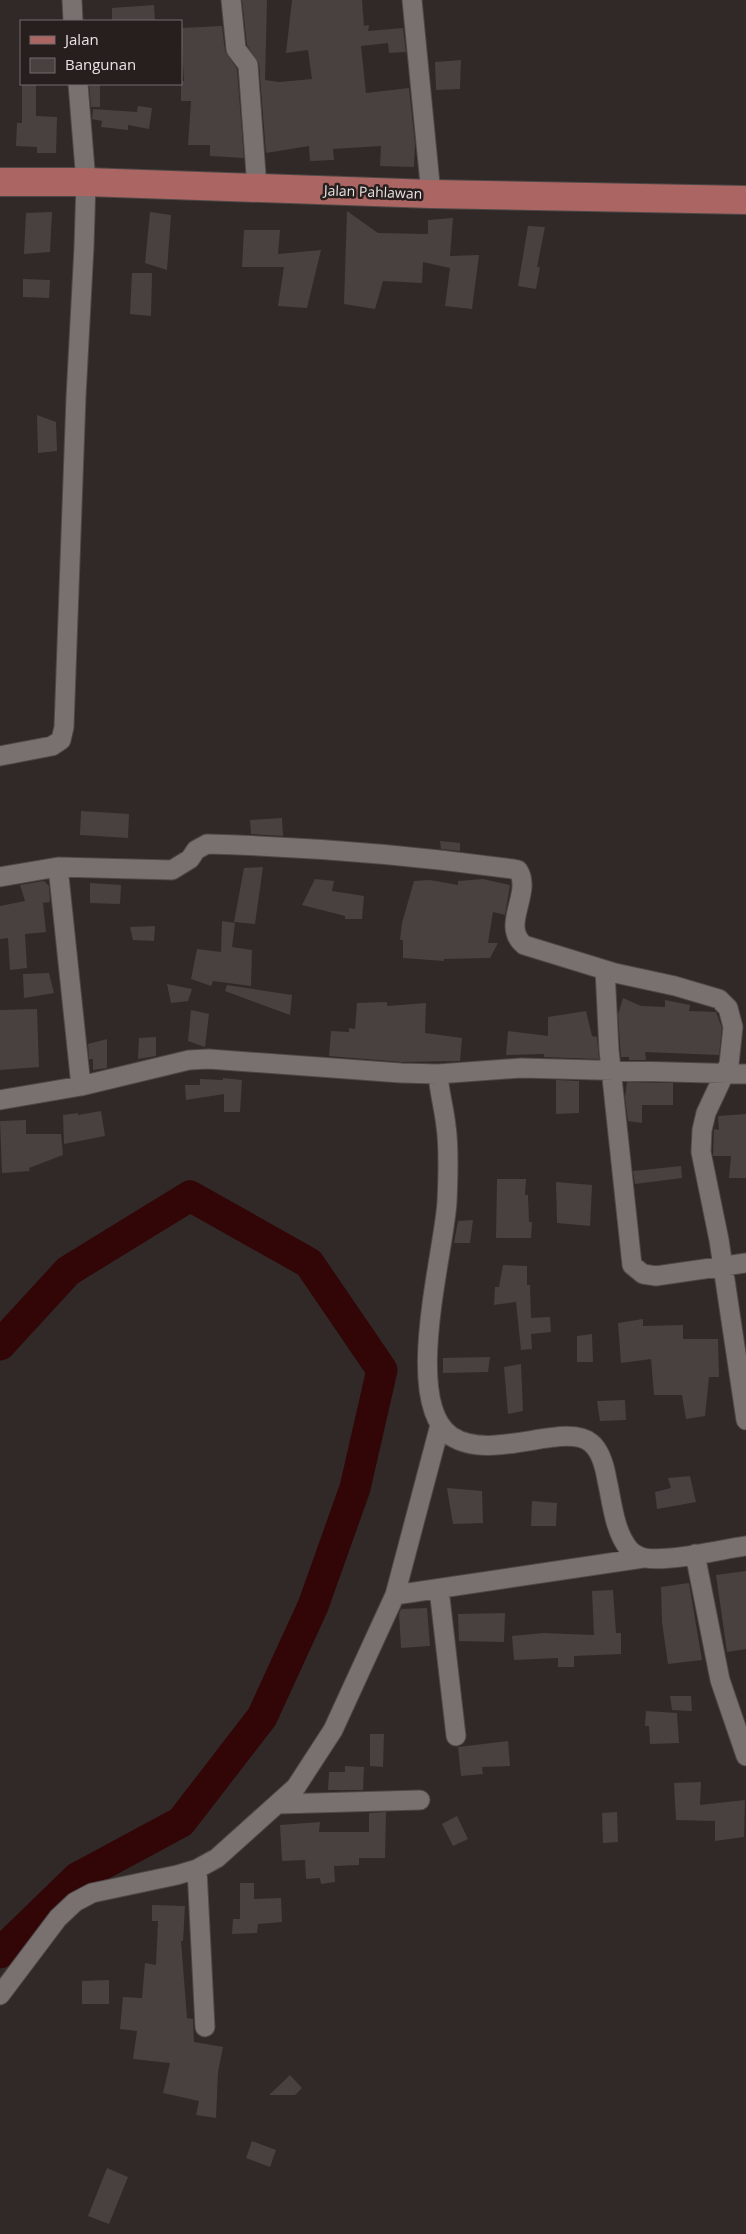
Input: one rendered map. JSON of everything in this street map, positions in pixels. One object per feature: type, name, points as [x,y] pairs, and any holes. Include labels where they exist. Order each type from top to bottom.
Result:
[{"type":"main road","name":"Jalan Pahlawan","points":[[0,182],[86,182],[431,194],[746,200]]},
{"type":"street","points":[[72,0],[73,20]]},
{"type":"street","points":[[231,0],[236,49],[248,65],[257,188]]},
{"type":"street","points":[[412,0],[431,194]]},
{"type":"street","points":[[0,756],[52,746],[61,740],[64,727],[86,182],[78,85]]},
{"type":"street","points":[[0,877],[58,867],[172,870],[190,859],[196,850],[207,844],[296,847],[384,853],[513,869],[518,870],[523,881],[515,923],[515,934],[519,941],[534,950],[719,999],[728,1008],[732,1027],[729,1064],[706,1113],[701,1142],[746,1420]]},
{"type":"street","points":[[58,867],[81,1086]]},
{"type":"street","points":[[605,970],[611,1072],[632,1265],[643,1274],[656,1276],[746,1263]]},
{"type":"street","points":[[0,1100],[81,1086],[188,1060],[209,1058],[401,1073],[438,1074],[521,1068],[611,1072],[746,1074]]},
{"type":"street","points":[[438,1074],[447,1128],[447,1202],[433,1294],[428,1347],[431,1407],[440,1425],[451,1436],[466,1443],[509,1444],[566,1436],[580,1437],[593,1443],[604,1465],[619,1529],[624,1542],[629,1550],[643,1558]]},
{"type":"street","points":[[0,1995],[58,1918],[76,1902],[92,1893],[197,1869],[217,1858],[296,1787],[333,1730],[395,1595],[440,1425]]},
{"type":"street","points":[[395,1595],[643,1558],[695,1554],[746,1546]]},
{"type":"street","points":[[695,1554],[720,1680],[746,1756]]},
{"type":"street","points":[[439,1589],[456,1736]]},
{"type":"street","points":[[279,1804],[420,1800]]},
{"type":"street","points":[[197,1869],[205,2026]]},
{"type":"building","points":[[242,0],[267,0],[265,80],[279,82],[312,79],[308,50],[286,53],[292,0],[362,0],[364,26],[369,25],[368,31],[403,28],[406,52],[389,53],[388,43],[361,46],[366,93],[409,88],[415,144],[414,167],[380,166],[381,146],[333,149],[334,160],[310,161],[309,146],[266,153],[259,64],[247,45]]},
{"type":"building","points":[[154,5],[155,20],[112,20],[112,8]]},
{"type":"building","points":[[222,26],[225,51],[237,69],[244,158],[210,156],[210,145],[188,145],[191,101],[181,101],[181,85],[182,81],[184,81],[182,28]]},
{"type":"building","points":[[461,60],[460,89],[436,90],[435,62]]},
{"type":"building","points":[[22,85],[36,85],[36,116],[57,117],[56,153],[37,153],[37,147],[16,146],[17,123],[22,123]]},
{"type":"building","points":[[89,85],[100,85],[100,107],[91,107]]},
{"type":"building","points":[[138,106],[152,108],[149,129],[128,125],[128,130],[101,127],[102,121],[92,119],[93,109],[137,112]]},
{"type":"building","points":[[347,211],[378,233],[428,234],[428,220],[453,218],[450,256],[479,255],[472,309],[445,306],[450,268],[423,262],[422,283],[383,281],[375,309],[344,304]]},
{"type":"building","points":[[52,212],[50,252],[24,254],[26,213]]},
{"type":"building","points":[[150,212],[171,215],[167,270],[145,263]]},
{"type":"building","points":[[528,226],[545,227],[537,267],[540,267],[536,289],[518,286]]},
{"type":"building","points":[[244,230],[280,230],[278,254],[321,250],[307,308],[278,306],[284,267],[242,267]]},
{"type":"building","points":[[132,273],[152,273],[151,316],[130,314]]},
{"type":"building","points":[[23,279],[50,280],[49,298],[23,297]]},
{"type":"building","points":[[37,415],[56,422],[57,451],[38,453]]},
{"type":"building","points":[[81,811],[129,814],[128,838],[80,835]]},
{"type":"building","points":[[282,818],[283,836],[251,834],[250,820]]},
{"type":"building","points":[[440,841],[460,843],[460,851],[441,849]]},
{"type":"building","points":[[263,867],[255,924],[234,922],[244,868]]},
{"type":"building","points":[[315,879],[334,881],[332,891],[364,896],[362,919],[345,919],[345,916],[302,905]]},
{"type":"building","points":[[483,879],[510,885],[505,915],[493,912],[488,943],[498,943],[490,958],[444,959],[444,961],[403,958],[403,940],[400,940],[402,923],[414,881],[430,880],[458,885],[458,881]]},
{"type":"building","points":[[44,881],[49,886],[50,902],[43,903],[46,932],[25,934],[27,968],[10,970],[8,938],[0,939],[0,906],[25,901],[20,885]]},
{"type":"building","points":[[90,883],[121,885],[120,904],[90,903]]},
{"type":"building","points":[[222,921],[235,923],[232,947],[252,950],[251,986],[213,981],[211,986],[191,979],[197,949],[221,952]]},
{"type":"building","points":[[155,926],[154,941],[133,940],[130,927]]},
{"type":"building","points":[[49,973],[54,993],[24,998],[23,974]]},
{"type":"building","points":[[167,984],[192,989],[188,1001],[171,1003]]},
{"type":"building","points":[[227,985],[292,995],[290,1015],[225,991]]},
{"type":"building","points":[[623,998],[641,1006],[665,1007],[665,1000],[690,1005],[689,1011],[716,1012],[722,1028],[719,1055],[645,1052],[646,1060],[629,1060],[629,1057],[621,1057],[618,1015]]},
{"type":"building","points":[[387,1002],[387,1006],[426,1003],[425,1033],[462,1038],[460,1061],[402,1062],[329,1056],[331,1031],[349,1032],[349,1028],[355,1029],[357,1003]]},
{"type":"building","points":[[37,1009],[39,1067],[0,1070],[0,1010]]},
{"type":"building","points":[[191,1010],[209,1014],[205,1047],[188,1041]]},
{"type":"building","points":[[586,1011],[592,1036],[597,1037],[599,1059],[544,1057],[544,1054],[506,1055],[508,1031],[548,1036],[548,1017]]},
{"type":"building","points":[[156,1037],[156,1056],[138,1059],[139,1038]]},
{"type":"building","points":[[107,1039],[107,1068],[93,1070],[93,1059],[89,1059],[88,1044]]},
{"type":"building","points":[[223,1078],[242,1080],[240,1112],[224,1112],[224,1094],[186,1100],[185,1085],[200,1085],[200,1079],[223,1080]]},
{"type":"building","points":[[556,1080],[579,1081],[579,1113],[556,1114]]},
{"type":"building","points":[[627,1082],[673,1083],[673,1105],[642,1105],[642,1123],[628,1121],[625,1097]]},
{"type":"building","points":[[101,1111],[105,1136],[64,1144],[63,1115],[78,1113],[78,1115]]},
{"type":"building","points":[[746,1114],[746,1178],[729,1178],[731,1156],[713,1156],[714,1129],[719,1130],[718,1116]]},
{"type":"building","points":[[26,1120],[26,1134],[61,1134],[63,1155],[29,1168],[30,1171],[2,1173],[0,1121]]},
{"type":"building","points":[[681,1166],[682,1178],[635,1184],[633,1171]]},
{"type":"building","points":[[497,1179],[526,1179],[525,1195],[528,1195],[529,1222],[532,1222],[531,1238],[496,1238]]},
{"type":"building","points":[[556,1182],[592,1185],[590,1226],[557,1223]]},
{"type":"building","points":[[473,1220],[470,1243],[454,1243],[458,1221]]},
{"type":"building","points":[[503,1265],[527,1266],[527,1285],[530,1285],[531,1318],[550,1317],[551,1332],[531,1334],[532,1349],[521,1350],[516,1302],[494,1305],[495,1287],[499,1287]]},
{"type":"building","points":[[643,1319],[643,1326],[683,1325],[683,1339],[718,1339],[719,1377],[709,1377],[705,1416],[686,1419],[682,1395],[654,1395],[651,1359],[621,1363],[618,1323]]},
{"type":"building","points":[[592,1334],[593,1362],[577,1362],[577,1336]]},
{"type":"building","points":[[490,1357],[488,1372],[443,1373],[443,1358]]},
{"type":"building","points":[[521,1364],[523,1411],[508,1414],[504,1367]]},
{"type":"building","points":[[625,1400],[626,1420],[600,1421],[597,1401]]},
{"type":"building","points":[[690,1476],[696,1502],[657,1509],[655,1492],[671,1488],[668,1478]]},
{"type":"building","points":[[447,1488],[482,1491],[483,1523],[453,1524]]},
{"type":"building","points":[[532,1501],[557,1503],[556,1526],[531,1526]]},
{"type":"building","points":[[746,1571],[746,1649],[727,1652],[716,1575]]},
{"type":"building","points":[[689,1583],[702,1660],[668,1664],[662,1622],[661,1587]]},
{"type":"building","points":[[613,1590],[616,1633],[621,1633],[621,1654],[574,1656],[574,1667],[558,1667],[558,1658],[514,1660],[512,1636],[543,1633],[594,1635],[592,1591]]},
{"type":"building","points":[[427,1608],[430,1646],[401,1648],[399,1614],[401,1609]]},
{"type":"building","points":[[505,1613],[504,1642],[459,1641],[458,1614]]},
{"type":"building","points":[[670,1696],[691,1696],[692,1711],[672,1710]]},
{"type":"building","points":[[646,1711],[677,1713],[679,1743],[650,1744],[649,1726],[645,1726]]},
{"type":"building","points":[[370,1734],[384,1734],[383,1767],[370,1766]]},
{"type":"building","points":[[508,1741],[510,1766],[482,1767],[483,1774],[461,1776],[458,1747]]},
{"type":"building","points":[[345,1766],[364,1767],[363,1790],[328,1790],[329,1772],[345,1772]]},
{"type":"building","points":[[701,1782],[700,1805],[745,1800],[744,1837],[715,1841],[715,1821],[676,1820],[674,1783]]},
{"type":"building","points":[[386,1812],[385,1858],[359,1858],[359,1865],[334,1866],[335,1882],[321,1884],[320,1878],[306,1879],[305,1860],[282,1861],[280,1825],[320,1822],[319,1832],[369,1832],[369,1813]]},
{"type":"building","points":[[617,1812],[618,1842],[603,1843],[602,1813]]},
{"type":"building","points":[[457,1816],[468,1839],[453,1846],[442,1824]]},
{"type":"building","points":[[240,1883],[254,1883],[254,1899],[281,1898],[282,1922],[258,1924],[257,1933],[232,1934],[233,1919],[240,1919]]},
{"type":"building","points":[[152,1905],[185,1906],[183,1941],[181,1941],[187,2018],[193,2019],[194,2042],[223,2047],[218,2072],[216,2118],[196,2115],[199,2101],[163,2093],[170,2063],[133,2059],[137,2031],[120,2029],[123,1997],[142,1998],[145,1963],[156,1965],[158,1921],[152,1921]]},
{"type":"building","points":[[109,1980],[109,2004],[82,2004],[82,1981]]},
{"type":"building","points":[[290,2075],[302,2088],[295,2095],[269,2095]]},
{"type":"building","points":[[252,2141],[276,2150],[270,2167],[246,2158]]},
{"type":"building","points":[[107,2168],[128,2177],[109,2224],[88,2216]]},
{"type":"waterway","points":[[0,1345],[68,1271],[190,1196],[309,1263],[382,1370],[355,1488],[313,1606],[262,1717],[181,1822],[77,1878],[0,1953]]}]
